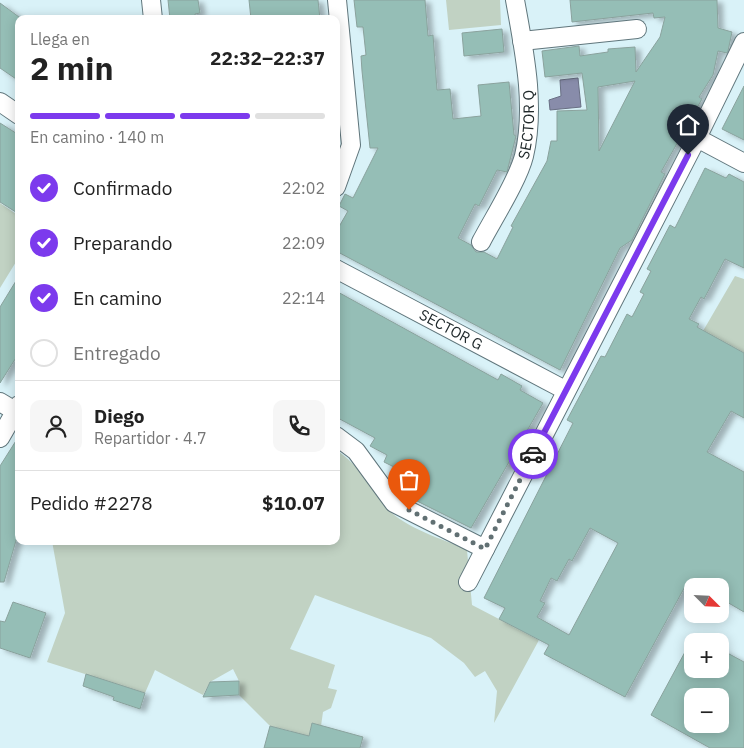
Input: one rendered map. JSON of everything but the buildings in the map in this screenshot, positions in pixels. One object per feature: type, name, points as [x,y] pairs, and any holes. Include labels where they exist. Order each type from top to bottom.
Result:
[{"type":"street","points":[[151,0],[153,15]]},
{"type":"street","points":[[337,0],[338,15]]},
{"type":"street","name":"SECTOR Q","points":[[481,242],[524,157],[529,115],[522,41],[515,0]]},
{"type":"street","points":[[522,41],[637,29]]},
{"type":"street","points":[[340,31],[351,145],[340,176]]},
{"type":"street","points":[[468,582],[565,390],[697,138],[744,42]]},
{"type":"street","points":[[0,102],[15,112]]},
{"type":"street","points":[[697,138],[744,164]]},
{"type":"street","name":"SECTOR G","points":[[340,271],[565,390]]},
{"type":"street","points":[[0,438],[11,406]]},
{"type":"street","points":[[340,439],[356,451],[394,503],[485,549]]},
{"type":"green space","points":[[446,0],[500,0],[501,25],[449,30]]},
{"type":"green space","points":[[0,203],[15,213],[15,264],[0,288]]},
{"type":"green space","points":[[735,276],[744,279],[744,353],[703,331]]},
{"type":"green space","points":[[340,453],[352,463],[394,515],[413,527],[467,550],[472,605],[539,640],[494,723],[497,691],[485,671],[475,677],[464,663],[431,638],[315,595],[290,649],[335,665],[328,688],[337,690],[331,708],[323,712],[321,726],[312,723],[307,745],[289,741],[291,731],[270,726],[239,695],[239,681],[233,669],[210,682],[203,695],[155,670],[145,693],[47,662],[65,613],[53,545],[340,545]]},
{"type":"water","points":[[578,78],[581,107],[550,110],[549,100],[561,96],[560,80]]},
{"type":"way so far","points":[[409,510],[485,549],[533,454]]},
{"type":"route","points":[[533,454],[688,155]]}]
